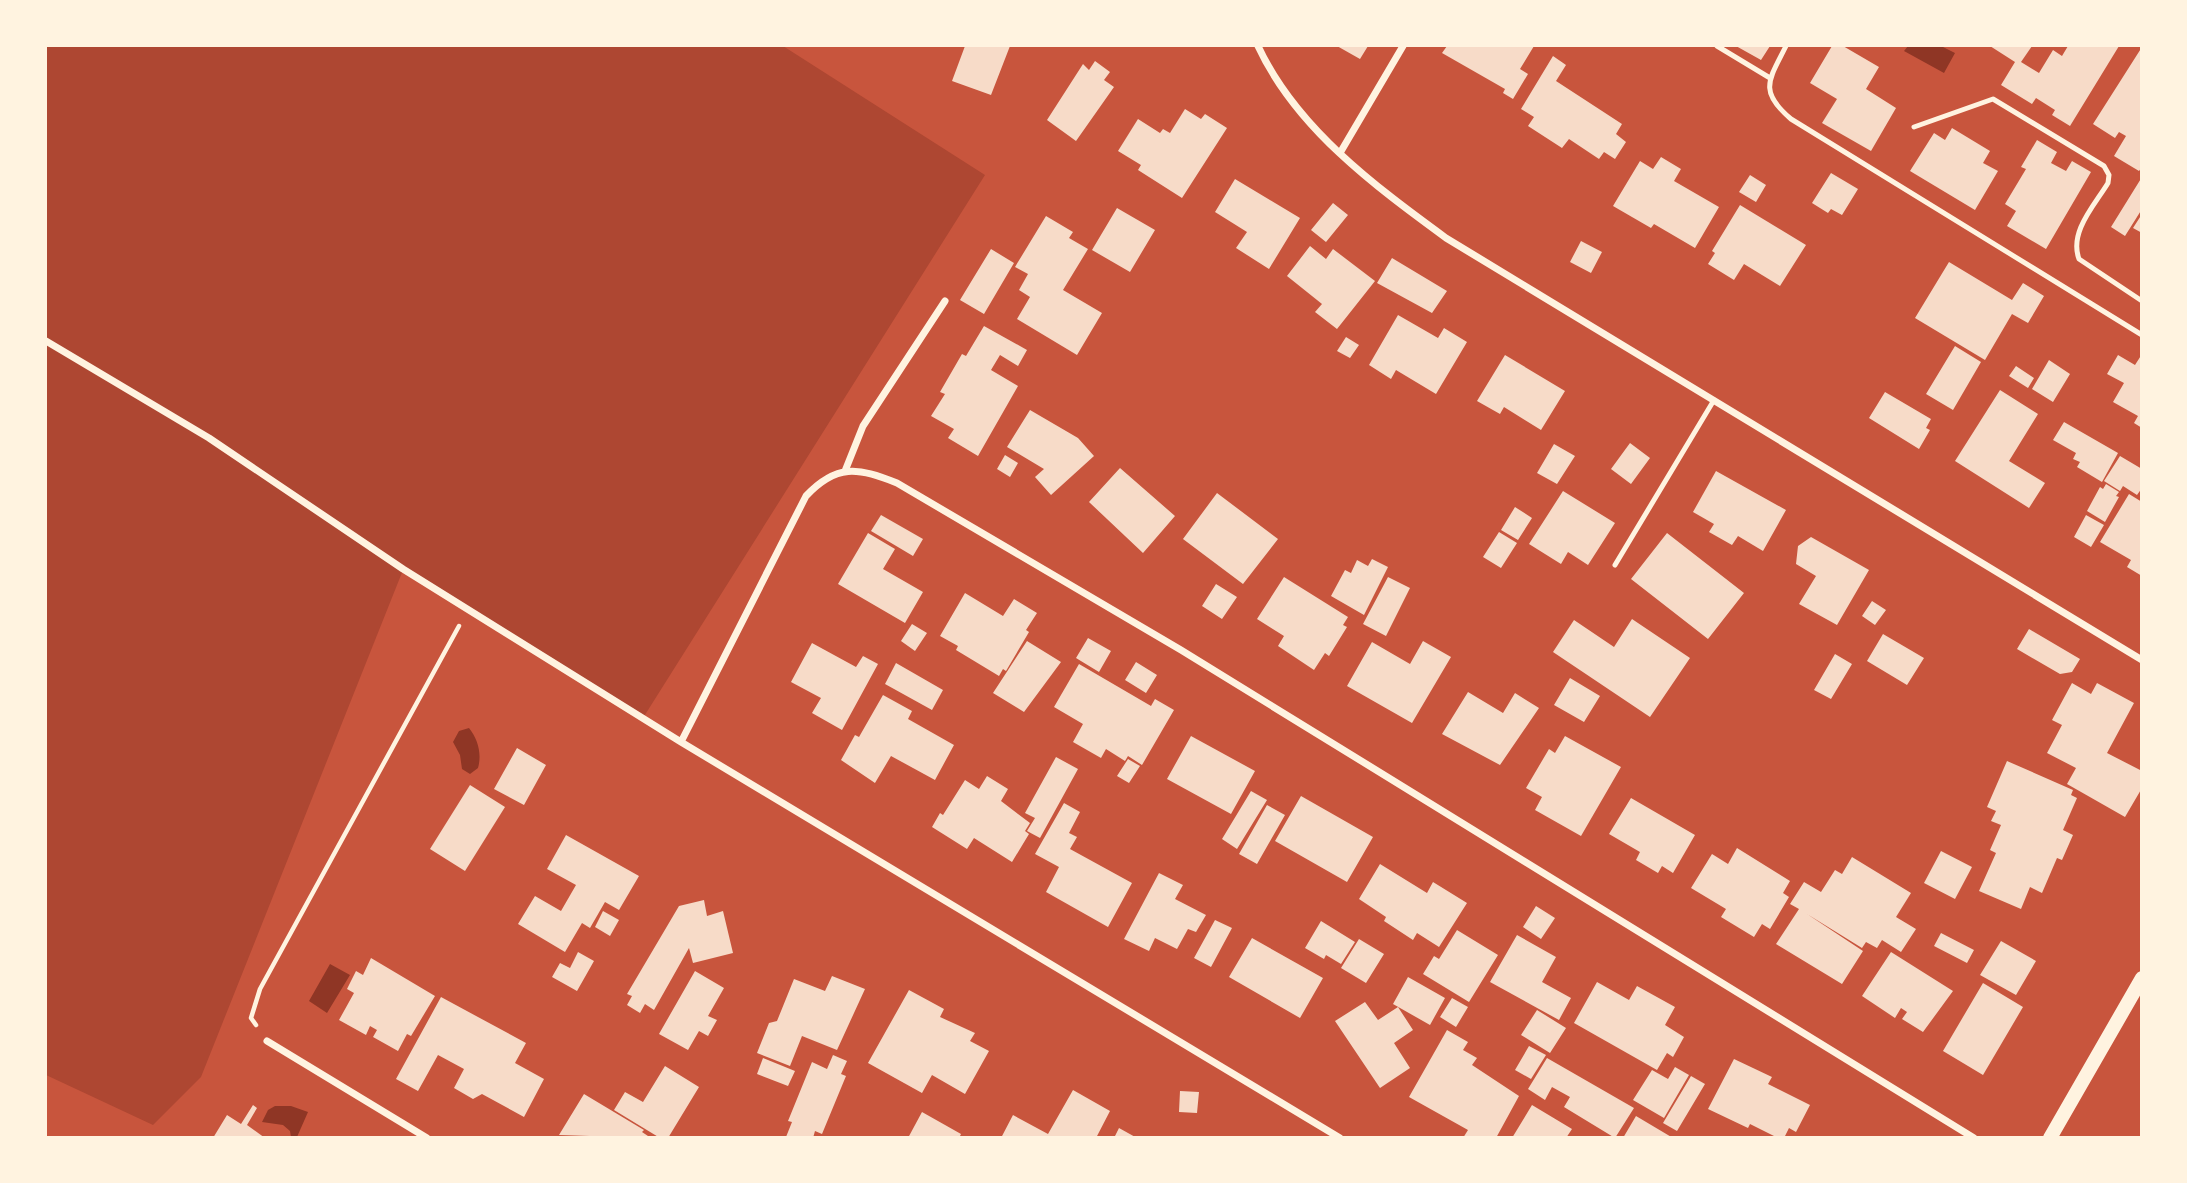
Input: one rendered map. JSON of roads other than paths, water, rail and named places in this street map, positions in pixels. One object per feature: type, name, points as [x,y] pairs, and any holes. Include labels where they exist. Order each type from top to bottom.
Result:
[{"type":"main road","points":[[2050,1138],[2141,978]]},
{"type":"street","points":[[1258,46],[1297,108],[1340,153],[1380,190],[1446,238],[2141,660]]},
{"type":"street","points":[[1340,153],[1403,46]]},
{"type":"street","points":[[845,471],[863,426],[944,301]]},
{"type":"street","points":[[46,341],[209,438],[468,610],[681,742],[1340,1138]]},
{"type":"street","points":[[681,742],[806,496],[823,477],[845,471],[872,472],[897,483],[1157,636],[1974,1138]]},
{"type":"street","points":[[267,1041],[427,1138]]},
{"type":"lane","points":[[1717,46],[1770,78]]},
{"type":"lane","points":[[1786,46],[1770,78],[1768,93],[1774,105],[1811,133],[2141,335]]},
{"type":"lane","points":[[1914,127],[1993,99],[2104,166],[2109,175],[2108,183],[2076,237],[2075,249],[2079,259],[2141,301]]},
{"type":"lane","points":[[1615,565],[1714,400]]}]
